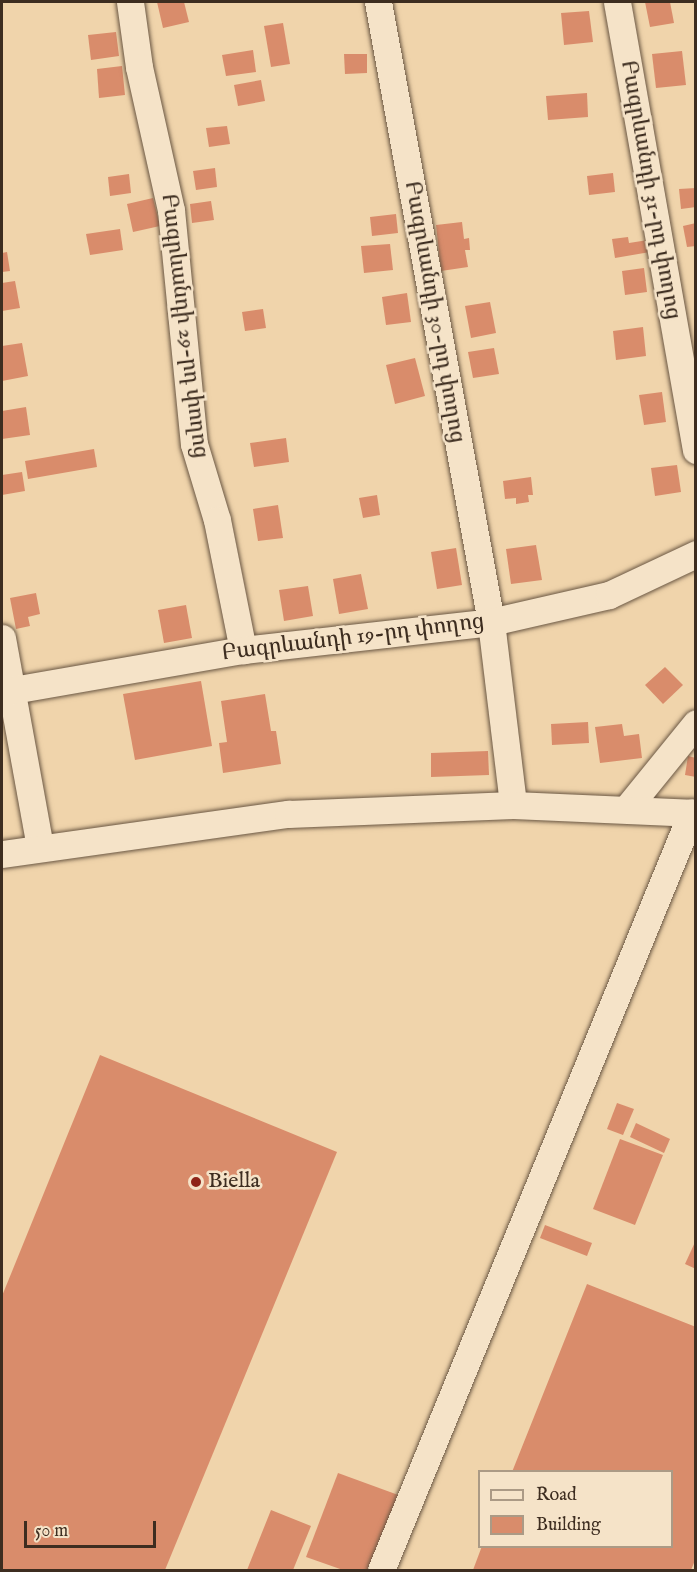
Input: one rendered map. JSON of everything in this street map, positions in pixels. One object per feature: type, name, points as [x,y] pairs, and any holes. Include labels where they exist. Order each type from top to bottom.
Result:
[{"type":"street","name":"Բագրևանդի 29-րդ փողոց","points":[[130,2],[140,67],[171,210],[194,444],[217,520],[243,650]]},
{"type":"street","name":"Բագրևանդի 30-րդ փողոց","points":[[378,2],[490,622],[513,805]]},
{"type":"street","name":"Բագրևանդի 31-րդ փողոց","points":[[617,2],[696,450]]},
{"type":"street","name":"Բագրևանդի 19-րդ փողոց","points":[[6,691],[243,650],[490,622],[609,595],[696,554]]},
{"type":"street","points":[[2,638],[6,691],[40,848]]},
{"type":"street","points":[[627,808],[696,723]]},
{"type":"street","points":[[2,854],[288,814],[513,805],[627,808],[694,813],[381,1570]]},
{"type":"building","points":[[157,2],[184,2],[189,22],[163,28]]},
{"type":"building","points":[[645,2],[670,2],[674,23],[650,27]]},
{"type":"building","points":[[589,11],[593,42],[564,45],[561,13]]},
{"type":"building","points":[[283,23],[290,64],[271,67],[264,26]]},
{"type":"building","points":[[116,32],[119,56],[91,60],[88,35]]},
{"type":"building","points":[[253,50],[256,72],[226,76],[222,55]]},
{"type":"building","points":[[682,51],[686,85],[656,88],[652,54]]},
{"type":"building","points":[[344,54],[367,54],[367,73],[345,74]]},
{"type":"building","points":[[122,66],[125,95],[99,98],[97,69]]},
{"type":"building","points":[[261,80],[265,101],[238,106],[234,85]]},
{"type":"building","points":[[587,93],[588,117],[548,120],[546,96]]},
{"type":"building","points":[[227,126],[230,144],[209,147],[206,128]]},
{"type":"building","points":[[215,168],[217,187],[196,190],[193,171]]},
{"type":"building","points":[[613,173],[615,192],[589,195],[587,176]]},
{"type":"building","points":[[129,174],[131,193],[110,196],[108,177]]},
{"type":"building","points":[[696,188],[696,207],[681,209],[679,189]]},
{"type":"building","points":[[153,198],[160,226],[133,232],[127,204]]},
{"type":"building","points":[[211,201],[214,220],[192,223],[190,204]]},
{"type":"building","points":[[396,214],[398,233],[372,236],[370,217]]},
{"type":"building","points":[[462,222],[464,239],[469,238],[470,250],[465,250],[468,267],[441,271],[436,225]]},
{"type":"building","points":[[696,223],[696,246],[687,247],[683,226]]},
{"type":"building","points":[[120,229],[123,250],[90,255],[86,234]]},
{"type":"building","points":[[628,237],[629,243],[648,240],[650,252],[615,258],[612,239]]},
{"type":"building","points":[[390,244],[393,270],[364,273],[361,246]]},
{"type":"building","points":[[7,252],[10,271],[2,272],[2,253]]},
{"type":"building","points":[[644,268],[647,292],[625,295],[622,271]]},
{"type":"building","points":[[15,281],[20,308],[2,311],[2,283]]},
{"type":"building","points":[[407,293],[411,322],[386,325],[382,297]]},
{"type":"building","points":[[490,302],[496,333],[471,338],[465,306]]},
{"type":"building","points":[[263,309],[266,328],[245,331],[242,312]]},
{"type":"building","points":[[643,327],[646,356],[616,360],[613,331]]},
{"type":"building","points":[[22,343],[28,376],[2,381],[2,346]]},
{"type":"building","points":[[494,348],[499,374],[473,378],[468,352]]},
{"type":"building","points":[[415,358],[425,396],[395,404],[386,365]]},
{"type":"building","points":[[662,392],[666,422],[644,425],[639,395]]},
{"type":"building","points":[[26,407],[30,435],[2,439],[2,411]]},
{"type":"building","points":[[286,438],[289,462],[254,467],[250,443]]},
{"type":"building","points":[[94,449],[97,467],[28,479],[25,461]]},
{"type":"building","points":[[677,465],[681,492],[655,496],[651,468]]},
{"type":"building","points":[[22,472],[25,491],[2,495],[2,475]]},
{"type":"building","points":[[531,477],[533,495],[528,495],[529,502],[516,504],[516,498],[505,499],[503,481]]},
{"type":"building","points":[[377,495],[380,515],[363,518],[359,498]]},
{"type":"building","points":[[278,505],[283,538],[258,541],[253,509]]},
{"type":"building","points":[[536,545],[542,580],[511,584],[506,549]]},
{"type":"building","points":[[456,548],[462,585],[437,589],[431,552]]},
{"type":"building","points":[[361,574],[368,609],[339,614],[333,579]]},
{"type":"building","points":[[308,586],[313,616],[284,621],[279,590]]},
{"type":"building","points":[[36,593],[40,614],[28,617],[30,626],[16,629],[10,598]]},
{"type":"building","points":[[186,605],[192,638],[164,643],[158,610]]},
{"type":"building","points":[[665,667],[683,685],[663,704],[645,685]]},
{"type":"building","points":[[201,681],[212,746],[135,760],[123,694]]},
{"type":"building","points":[[265,694],[271,731],[276,731],[281,764],[223,773],[219,743],[227,742],[221,701]]},
{"type":"building","points":[[588,722],[589,743],[552,745],[551,724]]},
{"type":"building","points":[[622,724],[624,736],[639,734],[642,758],[600,763],[595,727]]},
{"type":"building","points":[[488,751],[489,775],[431,777],[431,753]]},
{"type":"building","points":[[688,756],[696,758],[696,777],[685,775]]},
{"type":"building","points":[[100,1055],[337,1152],[165,1570],[2,1570],[2,1296]]},
{"type":"building","points":[[617,1103],[634,1109],[623,1135],[607,1129]]},
{"type":"building","points":[[636,1123],[670,1139],[664,1153],[630,1137]]},
{"type":"building","points":[[620,1139],[663,1155],[635,1225],[593,1209]]},
{"type":"building","points":[[545,1225],[592,1243],[587,1256],[540,1238]]},
{"type":"building","points":[[696,1240],[696,1269],[685,1264]]},
{"type":"building","points":[[587,1284],[696,1327],[696,1558],[691,1570],[473,1570],[481,1548],[673,1548],[673,1470],[513,1470]]},
{"type":"building","points":[[338,1473],[401,1496],[373,1570],[343,1570],[306,1557]]},
{"type":"building","points":[[271,1510],[311,1526],[293,1570],[247,1570]]},
{"type":"place","name":"Biella","points":[[196,1182]]}]
